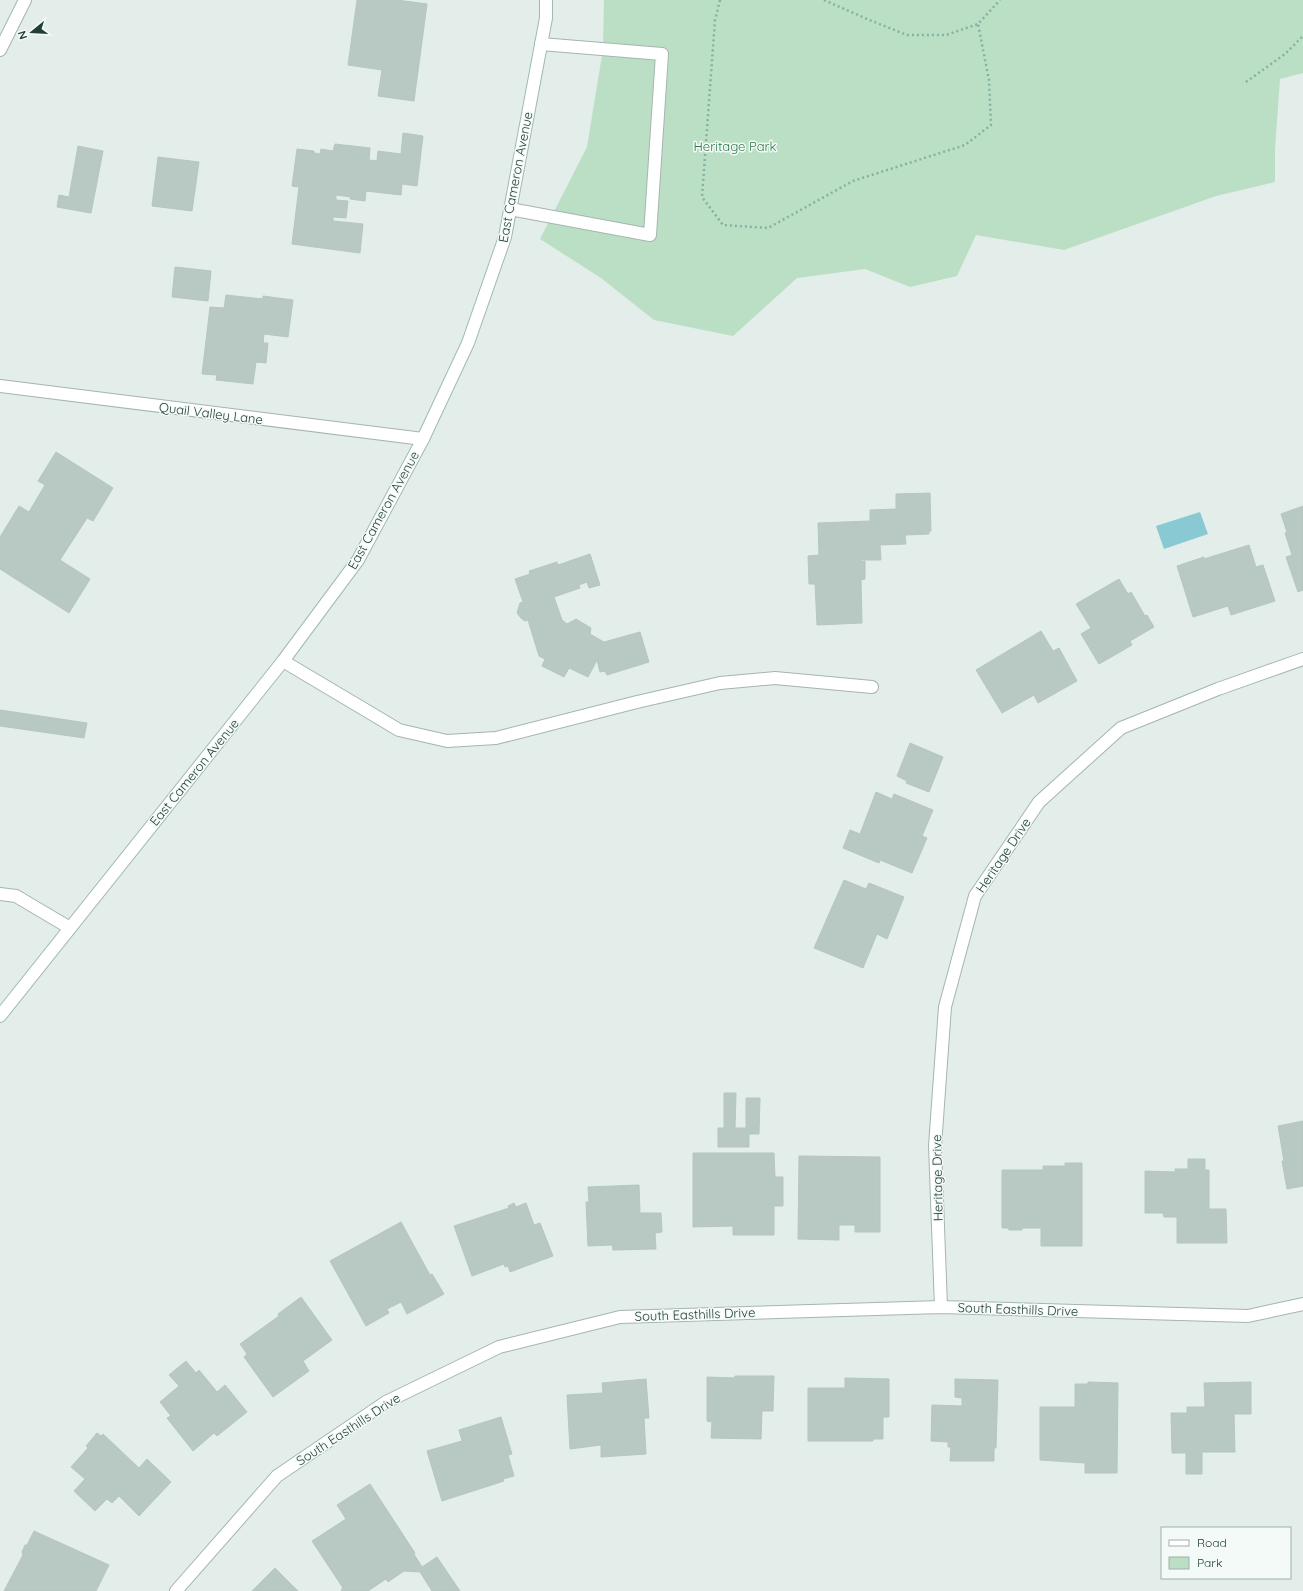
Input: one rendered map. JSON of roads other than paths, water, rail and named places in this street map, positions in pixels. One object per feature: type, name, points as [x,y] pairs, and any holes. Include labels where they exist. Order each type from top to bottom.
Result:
[{"type":"street","points":[[0,50],[24,0]]},
{"type":"street","name":"East Cameron Avenue","points":[[0,1016],[283,661],[358,560],[423,439],[468,342],[505,237],[546,18],[546,0]]},
{"type":"street","points":[[510,209],[650,235],[662,54],[541,44]]},
{"type":"street","name":"Quail Valley Lane","points":[[0,386],[423,439]]},
{"type":"street","name":"Heritage Drive","points":[[941,1307],[935,1146],[945,1007],[975,896],[1039,802],[1121,728],[1218,689],[1303,659]]},
{"type":"street","points":[[283,661],[399,730],[447,741],[496,738],[637,702],[720,683],[775,678],[872,687]]},
{"type":"street","points":[[0,894],[16,896],[70,928]]},
{"type":"street","name":"South Easthills Drive","points":[[176,1591],[277,1476],[386,1402],[499,1347],[620,1317],[941,1307],[1248,1316],[1303,1304]]},
{"type":"water","points":[[1200,512],[1208,534],[1164,549],[1156,526]]},
{"type":"park label","name":"Heritage Park","points":[[735,146]]}]
